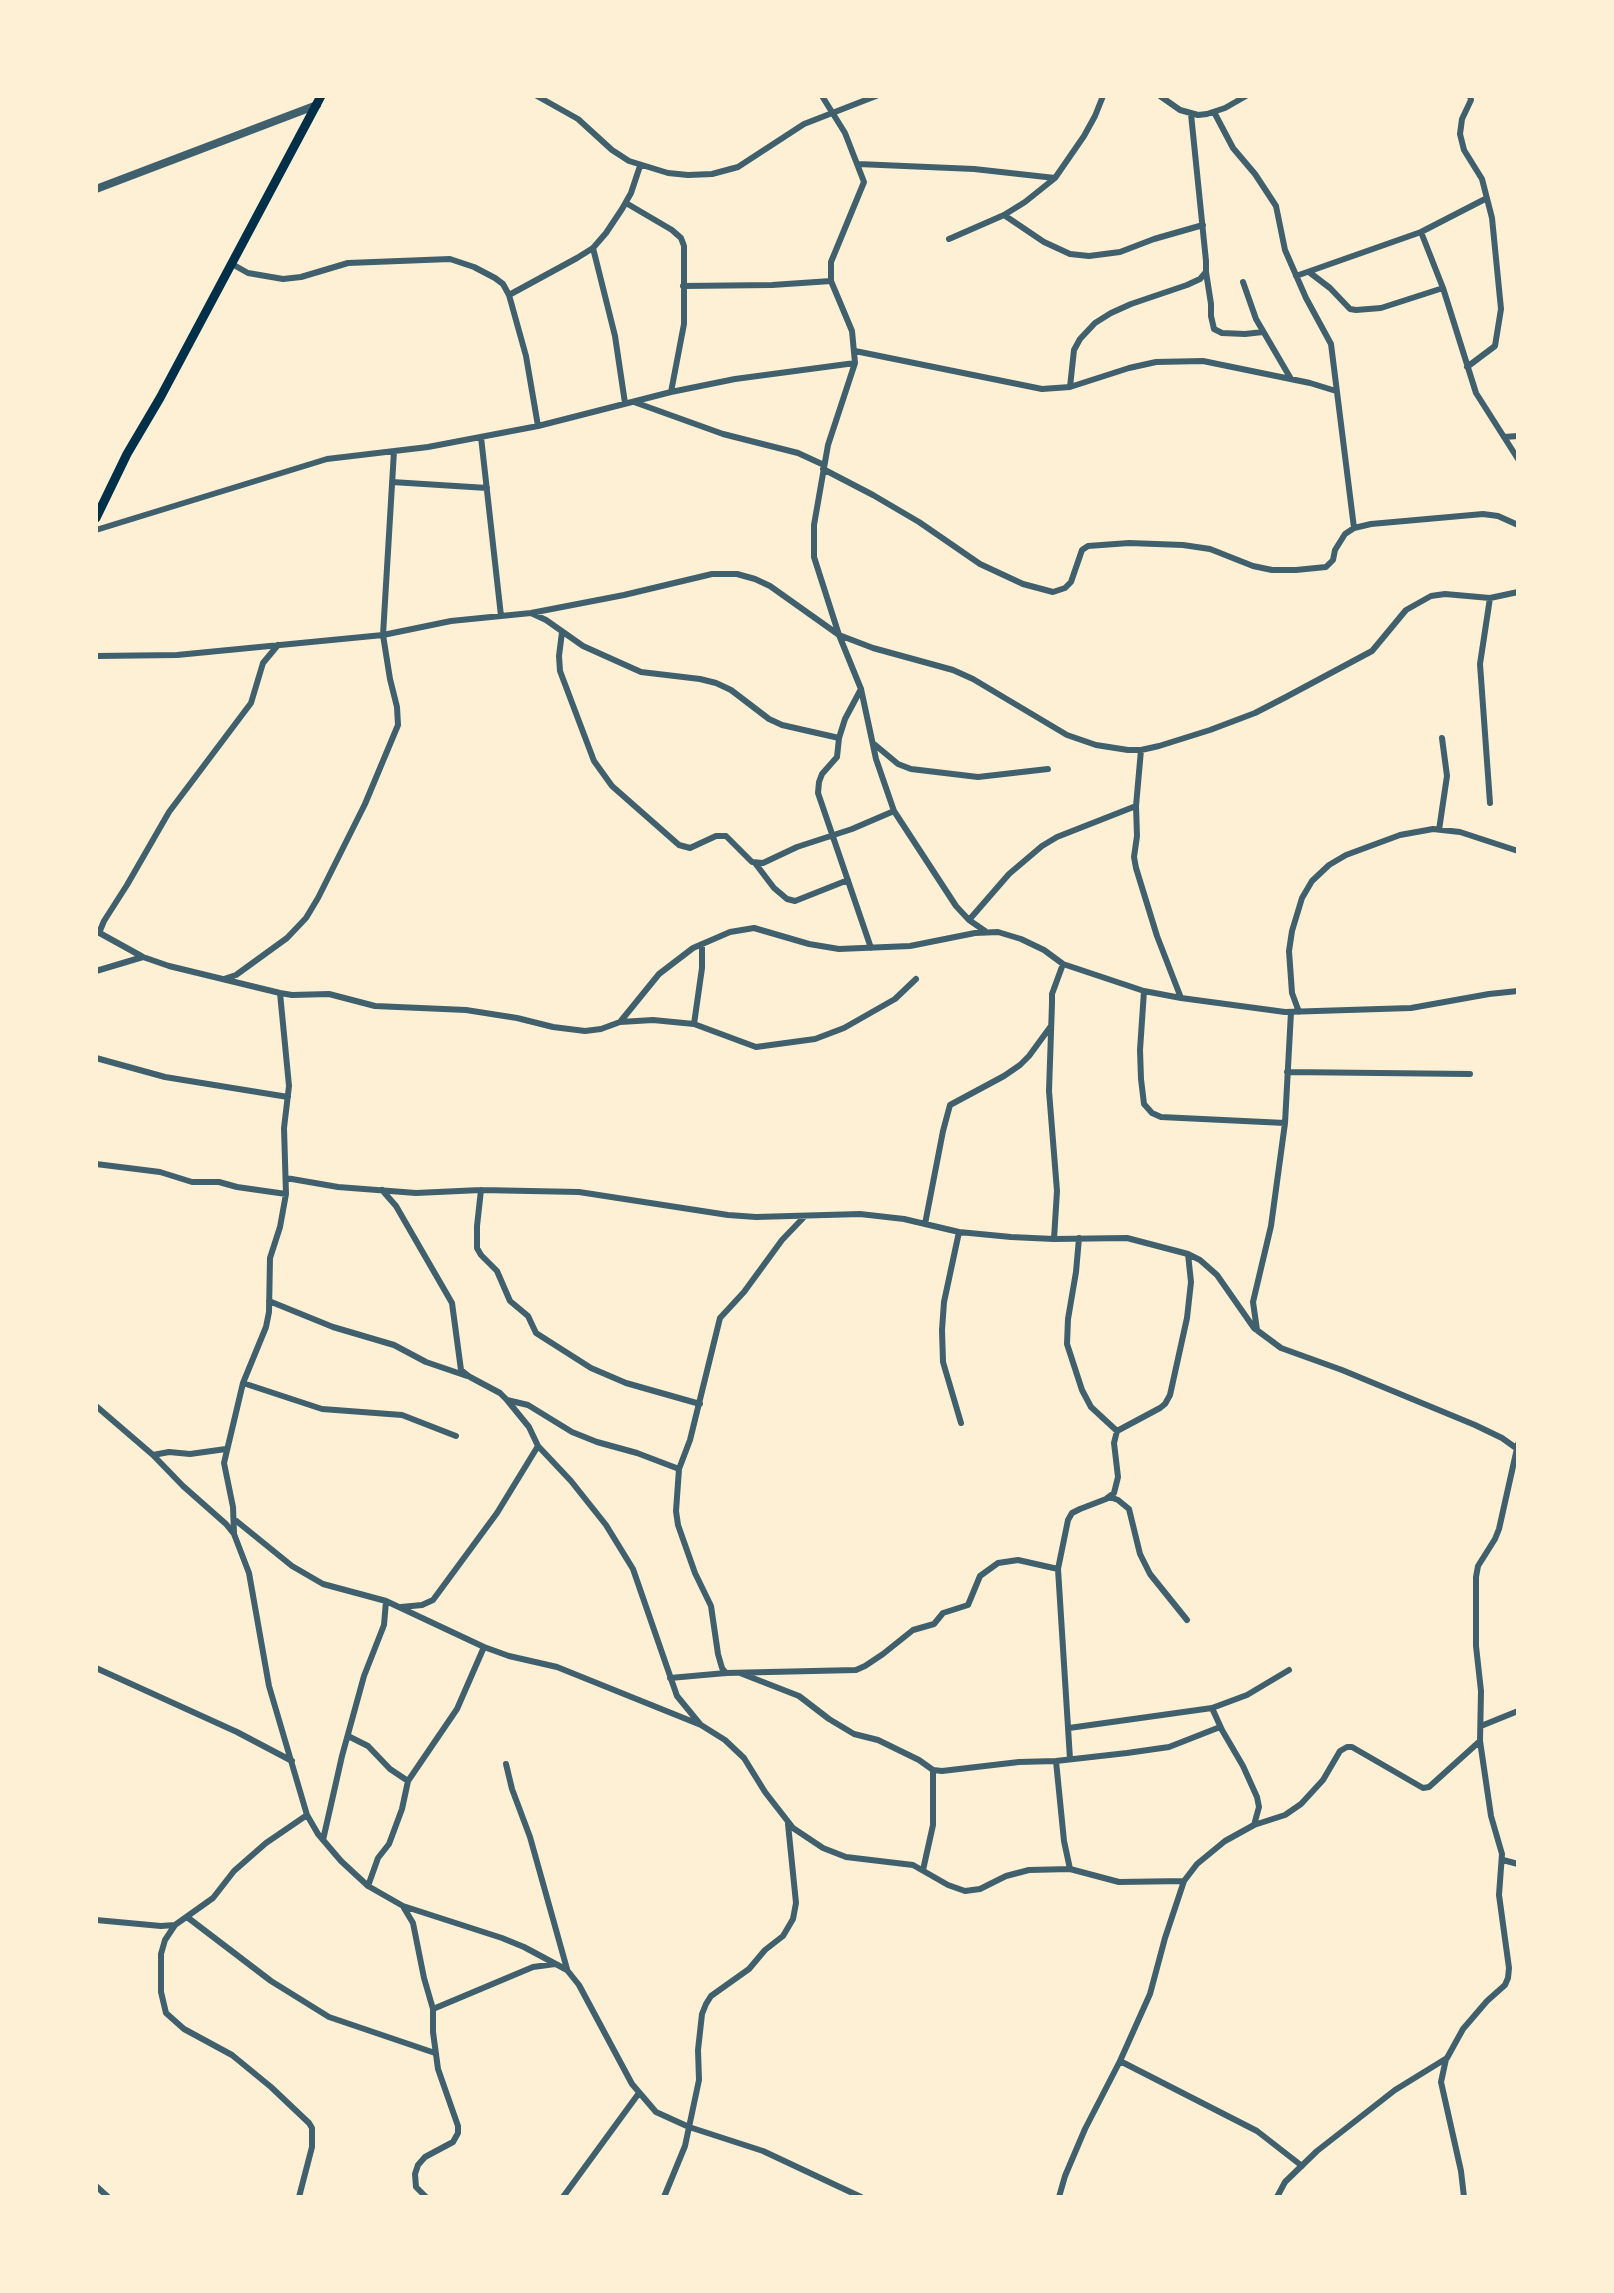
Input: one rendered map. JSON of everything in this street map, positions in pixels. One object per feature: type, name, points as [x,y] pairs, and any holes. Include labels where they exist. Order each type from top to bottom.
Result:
[{"type":"main road","points":[[96,518],[127,454],[319,100]]},
{"type":"street","points":[[537,96],[578,119],[619,156],[640,166],[688,175],[712,174],[738,167],[804,124],[876,96]]},
{"type":"street","points":[[822,96],[845,134],[864,182],[834,250],[831,262],[831,281],[852,332],[855,363],[828,445],[814,525],[814,557],[839,635],[861,689],[882,781],[894,811],[956,906],[985,932]]},
{"type":"street","points":[[949,239],[1004,215],[1025,202],[1055,178],[1084,136],[1103,96]]},
{"type":"street","points":[[1160,96],[1180,110],[1191,114],[1208,114],[1245,96]]},
{"type":"street","points":[[1467,366],[1495,346],[1501,309],[1494,223],[1482,179],[1464,150],[1460,134],[1462,119],[1471,100],[1470,96]]},
{"type":"street","points":[[96,189],[319,100]]},
{"type":"street","points":[[1214,112],[1233,148],[1256,174],[1276,206],[1285,250],[1331,345],[1354,528]]},
{"type":"street","points":[[1191,114],[1206,272],[1211,316],[1215,329],[1231,334],[1263,332]]},
{"type":"street","points":[[858,164],[974,169],[1055,178]]},
{"type":"street","points":[[509,295],[593,248],[606,234],[626,203],[640,166]]},
{"type":"street","points":[[1296,276],[1421,232],[1487,198]]},
{"type":"street","points":[[626,203],[672,231],[682,240],[685,253],[684,324],[670,392]]},
{"type":"street","points":[[1004,215],[1044,242],[1070,254],[1089,256],[1120,252],[1154,239],[1203,225]]},
{"type":"street","points":[[1421,232],[1443,288],[1476,393],[1518,459]]},
{"type":"street","points":[[593,248],[615,336],[625,403]]},
{"type":"street","points":[[232,264],[248,273],[284,279],[301,277],[348,263],[450,259],[474,267],[495,278],[503,284],[509,295],[526,356],[538,426]]},
{"type":"street","points":[[1070,387],[1074,350],[1080,339],[1095,323],[1131,304],[1187,285],[1200,279],[1206,272]]},
{"type":"street","points":[[1309,272],[1330,288],[1350,309],[1356,310],[1382,308],[1443,288]]},
{"type":"street","points":[[683,286],[772,285],[831,281]]},
{"type":"street","points":[[1243,282],[1263,332],[1291,379]]},
{"type":"street","points":[[855,351],[1042,389],[1070,387],[1156,362],[1203,361],[1291,379],[1336,391]]},
{"type":"street","points":[[96,530],[327,459],[428,447],[538,426],[670,392],[735,379],[855,363]]},
{"type":"street","points":[[633,402],[723,434],[798,453],[910,517],[980,564],[1007,578],[1046,591],[1067,587],[1071,582],[1082,550],[1088,546],[1129,543],[1183,545],[1210,549],[1253,566],[1272,570],[1296,570],[1321,568],[1330,564],[1340,539],[1354,528],[1397,520],[1483,514],[1498,516],[1518,525]]},
{"type":"street","points":[[1504,437],[1518,436]]},
{"type":"street","points":[[481,437],[501,616]]},
{"type":"street","points":[[224,979],[236,975],[299,927],[318,898],[365,804],[398,725],[397,707],[383,635],[394,451]]},
{"type":"street","points":[[392,482],[487,488]]},
{"type":"street","points":[[96,656],[177,655],[383,635],[451,621],[531,613],[624,595],[712,574],[737,574],[770,586],[839,635],[873,648],[953,670],[973,679],[1068,735],[1096,745],[1141,750],[1210,730],[1256,713],[1296,692],[1372,651],[1406,610],[1424,599],[1445,594],[1490,598],[1518,592]]},
{"type":"street","points":[[1490,598],[1480,664],[1490,803]]},
{"type":"street","points":[[531,613],[546,620],[583,645],[641,672],[716,683],[731,690],[769,719],[782,725],[839,738]]},
{"type":"street","points":[[562,632],[560,670],[594,761],[607,781],[680,845],[690,848],[716,836],[726,836],[755,863],[774,888],[787,899],[795,902],[848,880]]},
{"type":"street","points":[[278,644],[263,663],[251,703],[169,812],[98,932],[143,957],[169,966],[292,995],[329,994],[375,1006],[466,1010],[574,1030],[601,1029],[620,1022],[654,1020],[694,1024],[756,1047],[815,1039],[844,1028],[895,999],[916,979]]},
{"type":"street","points":[[861,689],[845,719],[839,738],[837,757],[826,768],[819,782],[820,801],[871,948]]},
{"type":"street","points":[[1439,830],[1447,776],[1442,738]]},
{"type":"street","points":[[873,743],[891,759],[911,769],[978,777],[1048,769]]},
{"type":"street","points":[[1141,750],[1134,857],[1157,936],[1181,998]]},
{"type":"street","points":[[969,920],[1009,874],[1041,846],[1057,837],[1136,806]]},
{"type":"street","points":[[755,863],[763,863],[797,847],[852,829],[894,811]]},
{"type":"street","points":[[1299,1012],[1292,993],[1289,951],[1292,931],[1302,898],[1312,881],[1329,865],[1346,855],[1400,835],[1439,830],[1460,832],[1518,851]]},
{"type":"street","points":[[620,1022],[659,974],[702,944],[730,932],[754,928],[809,944],[839,949],[925,944],[985,932],[998,932],[1021,939],[1044,950],[1063,964],[1144,991],[1291,1012],[1411,1008],[1469,996],[1518,991],[1518,983]]},
{"type":"street","points":[[694,1024],[702,968],[702,944]]},
{"type":"street","points":[[96,971],[143,957]]},
{"type":"street","points":[[1054,1239],[1057,1191],[1049,1091],[1052,994],[1063,964]]},
{"type":"street","points":[[1144,991],[1140,1050],[1143,1098],[1147,1108],[1161,1117],[1285,1124]]},
{"type":"street","points":[[234,1534],[234,1518],[225,1472],[226,1449],[243,1383],[266,1327],[270,1301],[270,1258],[280,1227],[286,1194],[284,1128],[288,1097],[288,1070],[280,993]]},
{"type":"street","points":[[1257,1331],[1253,1302],[1271,1226],[1285,1124],[1291,1012]]},
{"type":"street","points":[[925,1224],[950,1104],[1004,1076],[1020,1065],[1051,1026]]},
{"type":"street","points":[[96,1058],[165,1077],[288,1097]]},
{"type":"street","points":[[1287,1072],[1470,1074]]},
{"type":"street","points":[[96,1164],[160,1172],[192,1182],[219,1182],[286,1194]]},
{"type":"street","points":[[286,1178],[338,1187],[416,1192],[481,1190],[579,1192],[728,1215],[804,1217],[860,1214],[959,1232],[1054,1239],[1127,1238],[1188,1254],[1206,1264],[1217,1275],[1257,1331],[1281,1348],[1352,1374],[1475,1425],[1517,1446],[1503,1516],[1495,1539],[1478,1566],[1476,1577],[1476,1646],[1481,1691],[1480,1741],[1491,1816],[1503,1860],[1499,1895],[1509,1968],[1505,1985],[1487,2001],[1463,2029],[1447,2058],[1441,2082],[1461,2171],[1464,2197]]},
{"type":"street","points":[[382,1190],[396,1206],[452,1303],[459,1362],[461,1370],[470,1377]]},
{"type":"street","points":[[481,1190],[477,1248],[497,1271],[510,1301],[528,1316],[536,1333],[591,1368],[626,1383],[700,1404]]},
{"type":"street","points":[[726,1673],[718,1654],[711,1606],[678,1525],[676,1511],[679,1469],[700,1404],[722,1314],[744,1292],[782,1240],[804,1217]]},
{"type":"street","points":[[959,1232],[944,1302],[942,1329],[943,1362],[961,1423]]},
{"type":"street","points":[[1079,1238],[1068,1318],[1067,1344],[1073,1368],[1086,1399],[1096,1412],[1117,1431]]},
{"type":"street","points":[[1070,1759],[1058,1569],[1068,1520],[1072,1514],[1114,1493],[1118,1477],[1114,1443],[1117,1431],[1160,1408],[1170,1395],[1187,1318],[1191,1282],[1188,1254]]},
{"type":"street","points":[[270,1301],[333,1328],[394,1345],[426,1362],[470,1377],[494,1389],[507,1400],[529,1427],[538,1446],[585,1498],[627,1558],[677,1696],[701,1725]]},
{"type":"street","points":[[243,1383],[322,1408],[402,1415],[456,1436]]},
{"type":"street","points":[[507,1400],[528,1405],[572,1432],[679,1469]]},
{"type":"street","points":[[96,1406],[153,1455],[234,1534],[249,1573],[269,1686],[307,1815],[323,1840],[348,1868],[368,1886],[403,1906],[502,1938],[567,1970],[579,1985],[623,2068],[639,2093],[656,2112],[688,2127],[763,2151],[861,2197]]},
{"type":"street","points":[[401,1607],[423,1605],[433,1600],[497,1513],[538,1446]]},
{"type":"street","points":[[153,1455],[169,1452],[190,1454],[226,1449]]},
{"type":"street","points":[[1110,1497],[1118,1500],[1128,1509],[1140,1554],[1150,1574],[1187,1620]]},
{"type":"street","points":[[234,1518],[285,1561],[309,1577],[336,1589],[386,1601],[484,1647],[509,1656],[557,1667],[701,1725],[725,1740],[744,1758],[788,1823],[810,1840],[846,1857],[890,1861],[924,1870],[948,1885],[965,1891],[980,1889],[1006,1876],[1029,1870],[1070,1869],[1119,1882],[1184,1881]]},
{"type":"street","points":[[670,1678],[726,1673],[856,1670],[865,1666],[914,1630],[934,1624],[942,1613],[968,1605],[980,1576],[998,1563],[1018,1560],[1058,1569]]},
{"type":"street","points":[[323,1840],[364,1676],[384,1625],[386,1601]]},
{"type":"street","points":[[368,1886],[378,1858],[389,1844],[399,1818],[408,1781],[457,1709],[484,1647]]},
{"type":"street","points":[[96,1668],[237,1732],[292,1761]]},
{"type":"street","points":[[1069,1728],[1212,1708],[1247,1695],[1289,1670]]},
{"type":"street","points":[[740,1673],[799,1696],[854,1734],[878,1740],[920,1760],[933,1770],[1056,1761],[1169,1747],[1220,1727]]},
{"type":"street","points":[[1212,1708],[1257,1797],[1259,1807],[1254,1825]]},
{"type":"street","points":[[1481,1726],[1518,1711]]},
{"type":"street","points":[[348,1736],[368,1746],[390,1769],[408,1781]]},
{"type":"street","points":[[1059,2197],[1065,2176],[1085,2129],[1120,2061],[1150,1994],[1184,1881],[1210,1852],[1254,1825],[1284,1815],[1301,1804],[1323,1780],[1340,1751],[1347,1747],[1423,1788],[1429,1787],[1480,1741]]},
{"type":"street","points":[[1056,1761],[1064,1841],[1070,1869]]},
{"type":"street","points":[[506,1764],[512,1789],[530,1837],[567,1970]]},
{"type":"street","points":[[924,1870],[934,1817],[933,1770]]},
{"type":"street","points":[[300,2197],[312,2147],[312,2128],[271,2087],[232,2055],[184,2028],[166,2013],[161,1992],[161,1954],[165,1940],[175,1925],[213,1898],[234,1871],[250,1857],[307,1815]]},
{"type":"street","points":[[664,2197],[685,2146],[701,2074],[698,2050],[702,2014],[706,2004],[711,1996],[749,1969],[765,1950],[783,1936],[793,1919],[796,1903],[788,1823]]},
{"type":"street","points":[[1503,1860],[1518,1864]]},
{"type":"street","points":[[403,1906],[413,1923],[433,2009],[435,2053],[458,2133],[453,2142],[425,2157],[418,2165],[415,2174],[416,2187],[426,2197]]},
{"type":"street","points":[[187,1917],[271,1981],[329,2017],[435,2053]]},
{"type":"street","points":[[96,1920],[161,1926],[175,1925]]},
{"type":"street","points":[[433,2009],[534,1967],[558,1964]]},
{"type":"street","points":[[1277,2197],[1285,2182],[1317,2151],[1395,2090],[1447,2058]]},
{"type":"street","points":[[1120,2061],[1257,2131],[1302,2166]]},
{"type":"street","points":[[563,2197],[639,2093]]},
{"type":"street","points":[[96,2186],[108,2197]]}]
